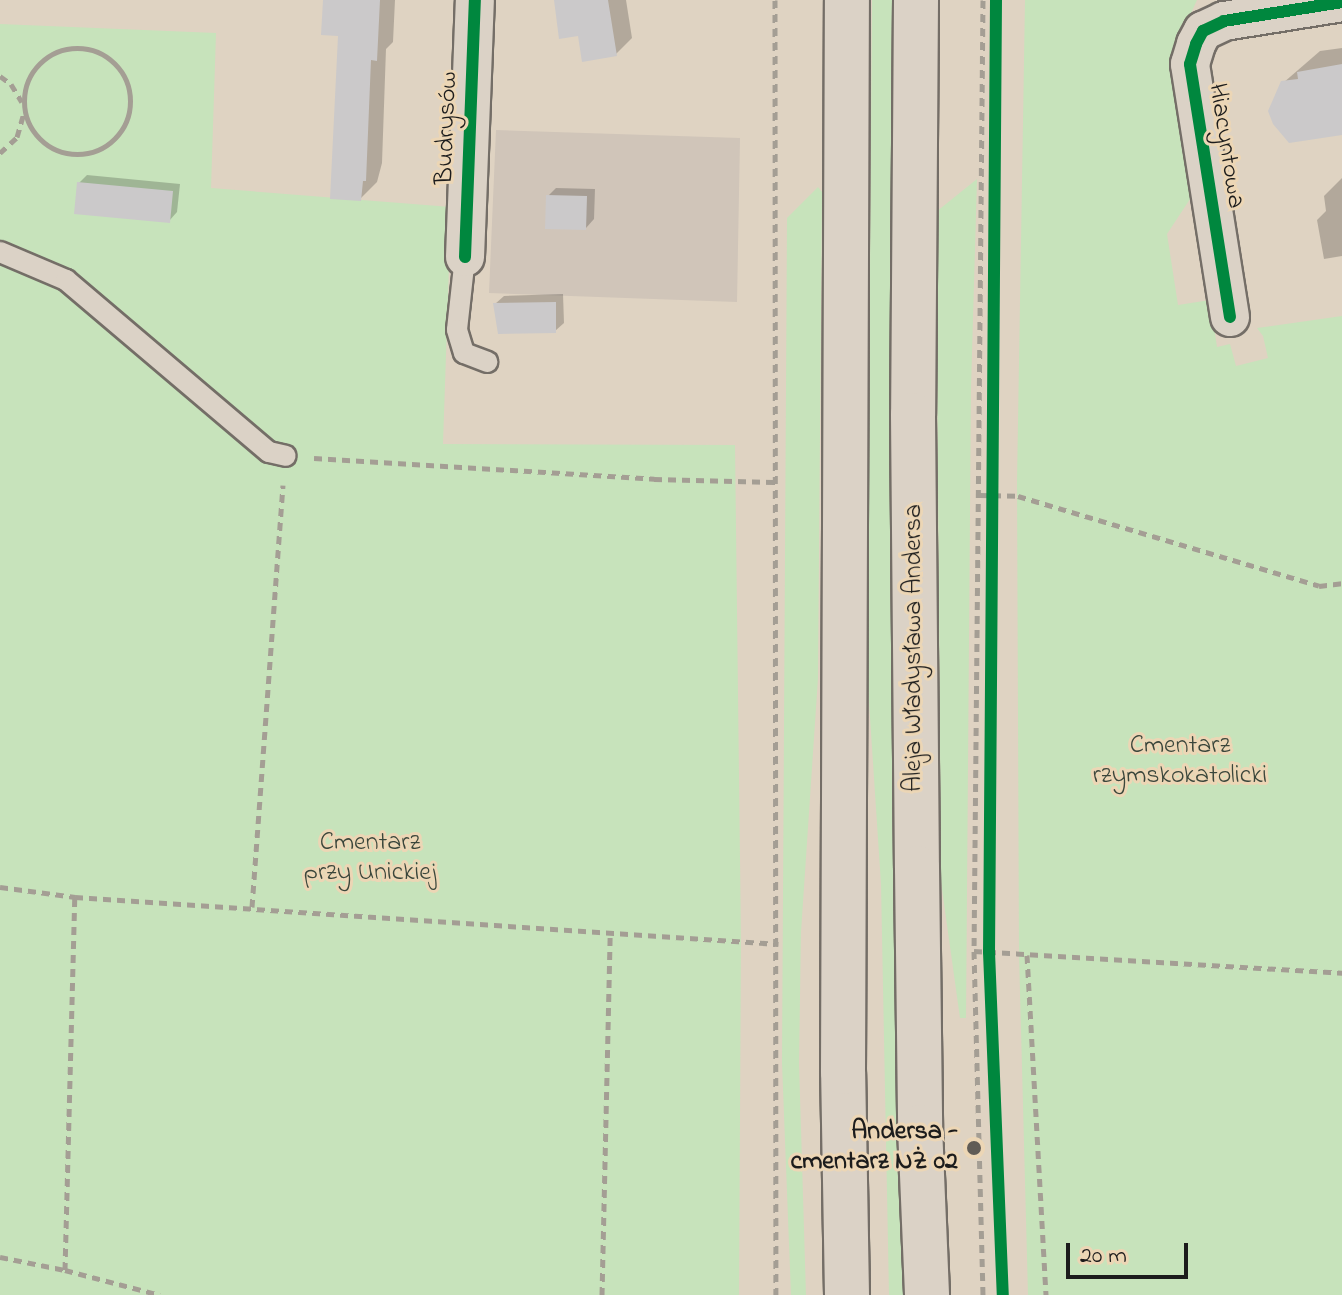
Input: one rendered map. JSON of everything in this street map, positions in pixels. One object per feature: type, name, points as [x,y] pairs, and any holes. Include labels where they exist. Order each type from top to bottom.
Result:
[{"type":"main road","points":[[847,0],[843,1042],[847,1295]]},
{"type":"main road","name":"Aleja Władysława Andersa","points":[[916,0],[913,431],[920,1127],[927,1295]]},
{"type":"street","name":"Budrysów","points":[[465,257],[475,0]]},
{"type":"street","name":"Hiacyntowa","points":[[1230,317],[1190,64],[1196,44],[1203,31],[1224,21],[1342,2]]},
{"type":"lane","points":[[0,252],[66,280],[269,452],[286,456]]},
{"type":"lane","points":[[465,257],[457,330],[464,353],[487,362]]},
{"type":"path","points":[[775,0],[776,1295]]},
{"type":"path","points":[[983,0],[990,798]]},
{"type":"path","points":[[983,1295],[974,951],[996,0]]},
{"type":"path","points":[[0,76],[11,84],[24,108],[39,139],[62,152],[88,154],[104,147],[122,129],[130,104],[129,86],[121,70],[93,49],[57,51],[42,60],[31,74],[24,90],[24,108],[17,137],[0,153]]},
{"type":"path","points":[[252,907],[286,456],[639,479],[774,482]]},
{"type":"path","points":[[985,495],[1018,496],[1319,586],[1342,583]]},
{"type":"path","points":[[0,887],[75,897],[778,944]]},
{"type":"path","points":[[65,1270],[75,897]]},
{"type":"path","points":[[602,1295],[610,934]]},
{"type":"path","points":[[989,937],[990,967]]},
{"type":"path","points":[[974,951],[1342,973]]},
{"type":"path","points":[[1027,955],[1046,1295]]},
{"type":"path","points":[[0,1257],[160,1295]]},
{"type":"shaded area","points":[[496,130],[740,138],[737,302],[489,293]]},
{"type":"green space","points":[[872,0],[892,0],[890,372],[894,843],[904,1295],[889,1295],[881,884],[867,672]]},
{"type":"green space","name":"Cmentarz rzymskokatolicki","points":[[1025,0],[1197,0],[1177,44],[1194,193],[1167,234],[1178,305],[1210,300],[1217,347],[1230,344],[1236,366],[1268,358],[1263,336],[1257,328],[1342,316],[1342,1295],[1028,1295],[1019,954],[1017,482]]},
{"type":"green space","name":"Cmentarz przy Unickiej","points":[[0,24],[216,33],[211,188],[451,207],[443,444],[735,445],[741,941],[739,1295],[0,1295]]},
{"type":"green space","points":[[977,179],[971,388],[966,1018],[960,1018],[941,882],[936,212]]},
{"type":"green space","points":[[818,187],[822,192],[818,678],[801,932],[799,1063],[806,1295],[791,1295],[782,1063],[787,218]]},
{"type":"building","points":[[323,0],[380,0],[377,61],[371,60],[366,181],[363,181],[361,201],[330,199],[338,36],[321,35]]},
{"type":"building","points":[[554,0],[608,0],[617,56],[582,62],[578,36],[559,39]]},
{"type":"building","points":[[1342,64],[1342,135],[1289,143],[1273,124],[1268,111],[1281,81],[1298,79],[1297,72]]},
{"type":"building","points":[[77,182],[173,191],[170,223],[74,214]]},
{"type":"building","points":[[546,195],[587,196],[586,230],[545,229]]},
{"type":"building","points":[[556,302],[556,333],[498,334],[493,303]]},
{"type":"cycle path","points":[[465,257],[475,0]]},
{"type":"cycle path","points":[[996,0],[989,952],[1003,1295]]},
{"type":"cycle path","points":[[1230,317],[1190,64],[1196,44],[1203,31],[1224,21],[1342,2]]},
{"type":"place","name":"Andersa - cmentarz NŻ 02","points":[[974,1148]]}]
